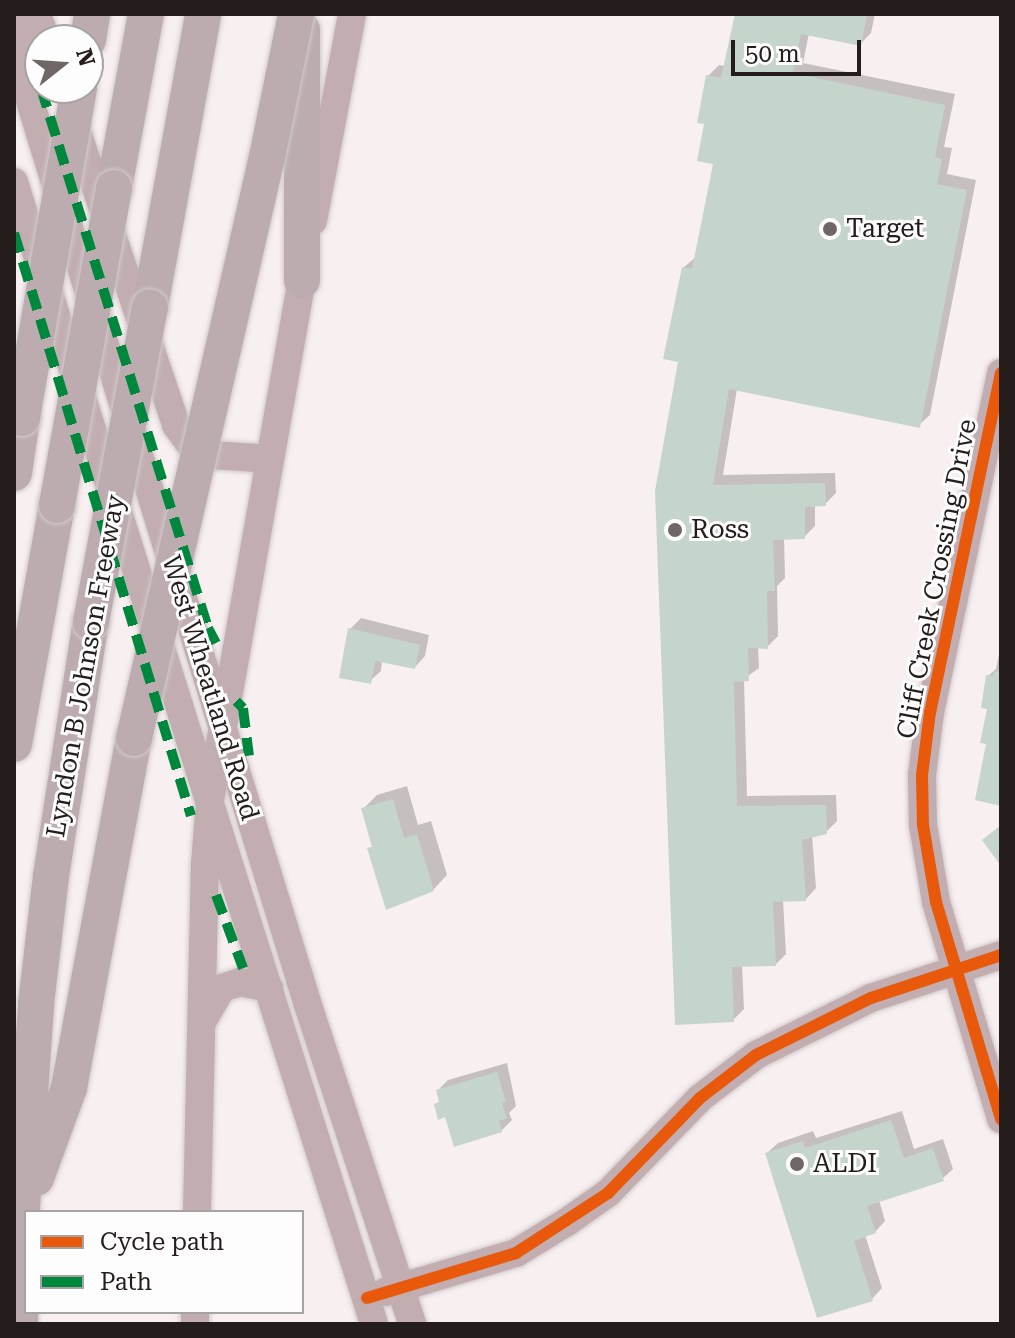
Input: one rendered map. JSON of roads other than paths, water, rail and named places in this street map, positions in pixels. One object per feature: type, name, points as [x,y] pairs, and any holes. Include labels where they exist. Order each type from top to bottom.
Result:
[{"type":"highway","points":[[14,744],[146,14]]},
{"type":"highway","name":"Lyndon B Johnson Freeway","points":[[20,1324],[21,1221],[36,1004],[51,876],[91,622],[203,14]]},
{"type":"highway","points":[[25,1210],[69,1088],[134,738],[267,157],[296,14]]},
{"type":"highway","points":[[302,14],[302,280]]},
{"type":"highway","points":[[14,473],[76,104]]},
{"type":"highway","points":[[21,1221],[24,1213]]},
{"type":"main road","points":[[14,51],[22,14]]},
{"type":"main road","points":[[197,1210],[200,1026],[210,800],[222,728],[219,673],[270,459],[352,14]]},
{"type":"main road","name":"West Wheatland Road","points":[[14,51],[73,245],[219,673]]},
{"type":"main road","points":[[67,104],[176,425],[192,447],[202,451],[270,459]]},
{"type":"main road","points":[[14,181],[26,182],[41,196],[56,232],[73,245]]},
{"type":"main road","name":"West Wheatland Road","points":[[14,181],[370,1311]]},
{"type":"main road","name":"Cliff Creek Crossing Drive","points":[[1001,373],[930,712],[922,775],[923,825],[936,902],[1001,1119]]},
{"type":"main road","points":[[140,582],[160,606],[185,660],[219,673]]},
{"type":"main road","name":"West Wheatland Road","points":[[222,728],[412,1324]]},
{"type":"main road","points":[[370,1311],[401,1287],[516,1253],[608,1193],[700,1098],[756,1055],[871,998],[1001,955]]},
{"type":"main road","points":[[200,1026],[222,988],[240,982],[269,988]]},
{"type":"place","name":"Target","points":[[830,229]]},
{"type":"place","name":"Ross","points":[[675,530]]},
{"type":"place","name":"ALDI","points":[[797,1164]]}]
